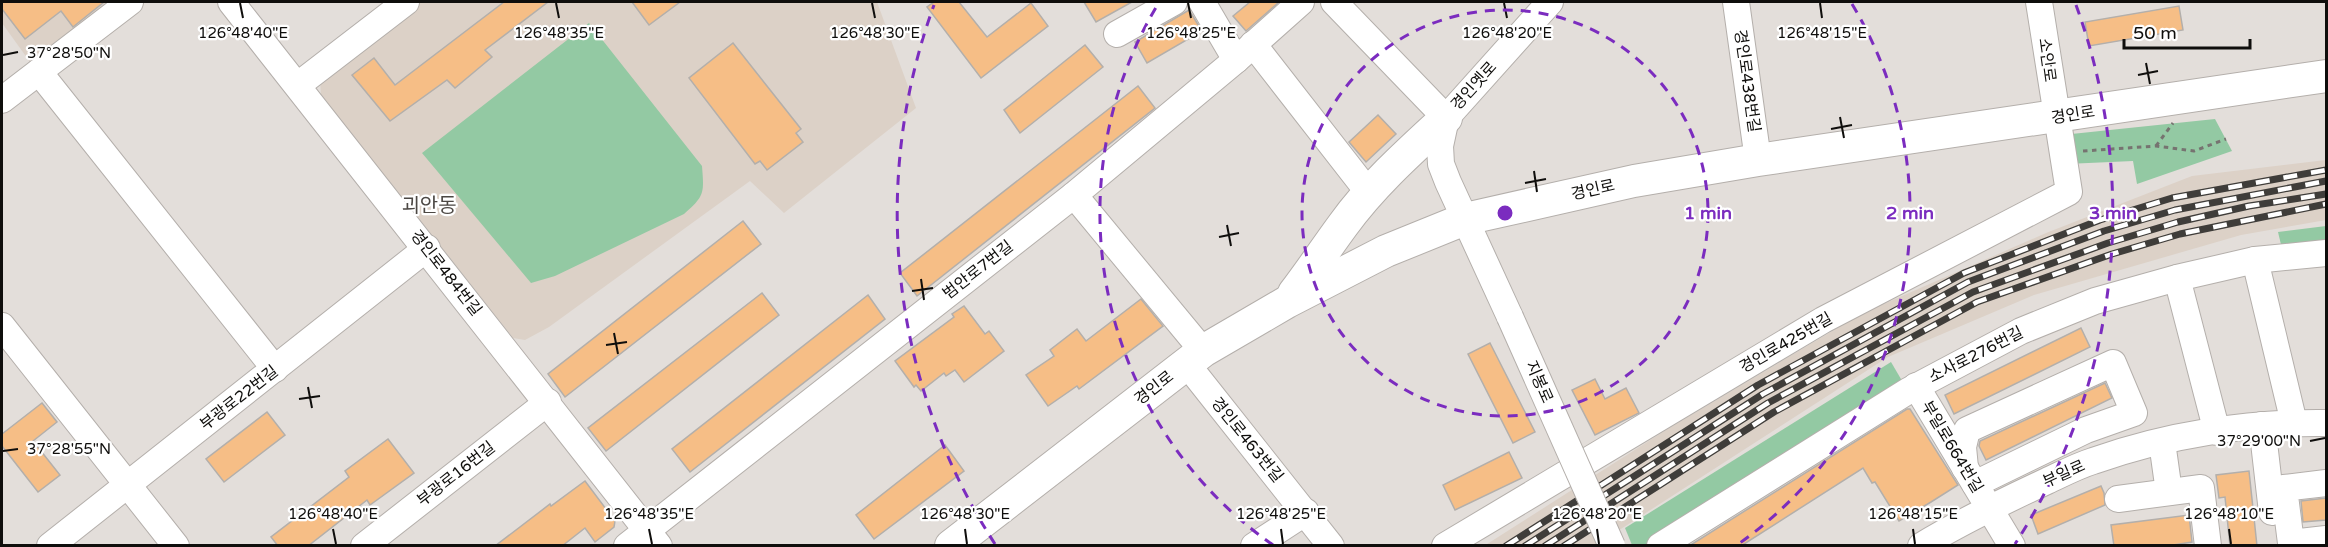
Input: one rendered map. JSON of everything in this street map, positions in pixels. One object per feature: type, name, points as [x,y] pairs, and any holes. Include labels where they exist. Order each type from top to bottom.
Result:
[{"type":"main road","name":"경인로","points":[[951,546],[1194,357],[1287,302],[1386,251],[1465,219],[1634,181],[1758,160],[2056,118],[2326,76]]},
{"type":"main road","points":[[1287,302],[1320,260],[1343,225],[1370,193],[1446,118]]},
{"type":"street","points":[[2,100],[130,2]]},
{"type":"street","name":"경인로484번길","points":[[231,2],[427,248],[653,538]]},
{"type":"street","points":[[298,85],[406,2]]},
{"type":"street","points":[[1117,34],[1174,2]]},
{"type":"street","points":[[1202,2],[1370,193]]},
{"type":"street","name":"범안로7번길","points":[[627,546],[653,538],[1074,195],[1300,2]]},
{"type":"street","points":[[1334,2],[1446,118]]},
{"type":"street","name":"경인옛로","points":[[1465,219],[1441,164],[1440,146],[1446,118],[1550,2]]},
{"type":"street","name":"경인로438번길","points":[[1736,2],[1758,160]]},
{"type":"street","name":"소안로","points":[[2038,2],[2056,118]]},
{"type":"street","points":[[39,72],[275,369]]},
{"type":"street","name":"경인로425번길","points":[[1445,546],[1823,321],[2069,192],[2056,118]]},
{"type":"street","name":"경인로463번길","points":[[1074,195],[1331,546]]},
{"type":"street","name":"지봉로","points":[[1465,219],[1612,546]]},
{"type":"street","name":"부광로22번길","points":[[50,546],[427,248]]},
{"type":"street","name":"소사로276번길","points":[[1660,546],[1916,386],[2021,332],[2095,302],[2177,278],[2255,260],[2326,253]]},
{"type":"street","points":[[2255,260],[2294,423]]},
{"type":"street","points":[[2177,278],[2217,432]]},
{"type":"street","points":[[2,326],[10,355],[128,484],[176,546]]},
{"type":"street","points":[[2113,363],[2134,413],[1970,476],[1963,447],[1967,430],[2113,363]]},
{"type":"street","name":"부일로664번길","points":[[1916,386],[2012,546]]},
{"type":"street","name":"부광로16번길","points":[[364,546],[548,402]]},
{"type":"street","name":"부일로","points":[[1921,546],[1989,507],[2093,461],[2162,442],[2217,432],[2262,425],[2326,423]]},
{"type":"street","points":[[2262,425],[2276,546]]},
{"type":"street","points":[[2162,442],[2169,492]]},
{"type":"street","points":[[2326,483],[2284,488],[2291,543],[2326,539]]},
{"type":"street","points":[[2118,499],[2200,488],[2208,546]]},
{"type":"street","points":[[1254,546],[1306,512]]},
{"type":"path","points":[[2156,146],[2173,123]]},
{"type":"path","points":[[2062,153],[2156,146],[2194,151],[2226,139]]},
{"type":"shaded area","points":[[2,2],[113,2],[30,62],[2,23]]},
{"type":"shaded area","points":[[420,2],[877,2],[916,108],[784,213],[750,181],[549,327],[525,340],[513,338],[321,95],[320,80]]},
{"type":"shaded area","points":[[2326,160],[2326,220],[2241,235],[2034,295],[1888,357],[1596,545],[1484,546],[1666,430],[1861,314],[2046,233],[2192,176]]},
{"type":"green space","points":[[589,23],[702,166],[702,193],[696,203],[684,214],[555,276],[531,283],[422,153]]},
{"type":"green space","points":[[2215,119],[2232,151],[2137,184],[2133,161],[2066,164],[2062,135]]},
{"type":"green space","points":[[2326,226],[2326,253],[2284,257],[2278,232]]},
{"type":"green space","points":[[1891,362],[1908,391],[1660,545],[1632,545],[1625,528]]},
{"type":"building","points":[[2,2],[104,2],[73,27],[61,11],[25,39],[2,9]]},
{"type":"building","points":[[504,2],[548,2],[485,50],[492,57],[455,88],[447,80],[390,121],[352,75],[374,58],[395,85]]},
{"type":"building","points":[[632,2],[680,2],[649,25]]},
{"type":"building","points":[[934,2],[959,2],[987,37],[1031,3],[1048,26],[981,78],[927,7]]},
{"type":"building","points":[[1084,2],[1132,2],[1096,22]]},
{"type":"building","points":[[1250,2],[1279,2],[1246,31],[1233,16]]},
{"type":"building","points":[[2179,6],[2183,30],[2089,46],[2085,22]]},
{"type":"building","points":[[1189,10],[1202,31],[1147,63],[1135,42]]},
{"type":"building","points":[[733,43],[801,129],[796,133],[803,142],[767,170],[760,161],[755,164],[689,78]]},
{"type":"building","points":[[1085,45],[1103,67],[1020,133],[1004,110]]},
{"type":"building","points":[[1138,86],[1155,108],[917,296],[900,273]]},
{"type":"building","points":[[1378,115],[1396,134],[1366,162],[1349,142]]},
{"type":"building","points":[[743,221],[761,244],[565,397],[548,374]]},
{"type":"building","points":[[762,293],[779,315],[606,451],[588,428]]},
{"type":"building","points":[[868,295],[885,319],[690,472],[672,449]]},
{"type":"building","points":[[1141,299],[1163,326],[1079,389],[1077,386],[1048,406],[1026,375],[1054,356],[1050,350],[1077,329],[1086,341]]},
{"type":"building","points":[[964,306],[985,334],[989,331],[1004,351],[964,382],[955,370],[946,376],[944,373],[921,391],[916,385],[914,387],[895,361],[954,317],[952,314]]},
{"type":"building","points":[[2081,328],[2090,347],[1954,414],[1945,395]]},
{"type":"building","points":[[1490,343],[1535,432],[1513,443],[1468,354]]},
{"type":"building","points":[[1595,379],[1605,399],[1626,388],[1639,413],[1595,435],[1572,390]]},
{"type":"building","points":[[2105,383],[2112,398],[1986,460],[1979,446],[1980,441]]},
{"type":"building","points":[[42,403],[57,422],[33,441],[60,475],[38,492],[2,446],[2,434]]},
{"type":"building","points":[[1910,409],[1958,485],[1899,521],[1875,482],[1872,483],[1863,468],[1741,546],[1689,546]]},
{"type":"building","points":[[267,412],[285,435],[224,482],[206,459]]},
{"type":"building","points":[[388,439],[414,473],[370,505],[367,500],[308,546],[278,546],[271,537],[349,477],[345,471]]},
{"type":"building","points":[[945,445],[964,471],[874,539],[856,515]]},
{"type":"building","points":[[1509,452],[1522,478],[1455,510],[1443,485]]},
{"type":"building","points":[[2249,471],[2257,546],[2230,546],[2225,497],[2219,498],[2216,475]]},
{"type":"building","points":[[585,481],[615,521],[614,527],[595,542],[585,528],[562,546],[495,546],[550,504],[551,506]]},
{"type":"building","points":[[2101,486],[2105,505],[2038,534],[2031,515]]},
{"type":"building","points":[[2326,498],[2326,520],[2303,522],[2301,501]]},
{"type":"building","points":[[2189,515],[2192,542],[2167,546],[2114,546],[2111,525]]},
{"type":"railway","points":[[1506,546],[1758,385],[1964,273],[2100,220],[2172,198],[2326,170]]},
{"type":"railway","points":[[1525,546],[1763,394],[1968,282],[2104,231],[2175,210],[2326,181]]},
{"type":"railway","points":[[1545,546],[1768,403],[1973,292],[2108,243],[2178,222],[2249,206],[2326,194]]},
{"type":"railway","points":[[1564,546],[1774,412],[1977,302],[2112,254],[2180,234],[2326,204]]},
{"type":"district","name":"괴안동","points":[[429,206]]}]
